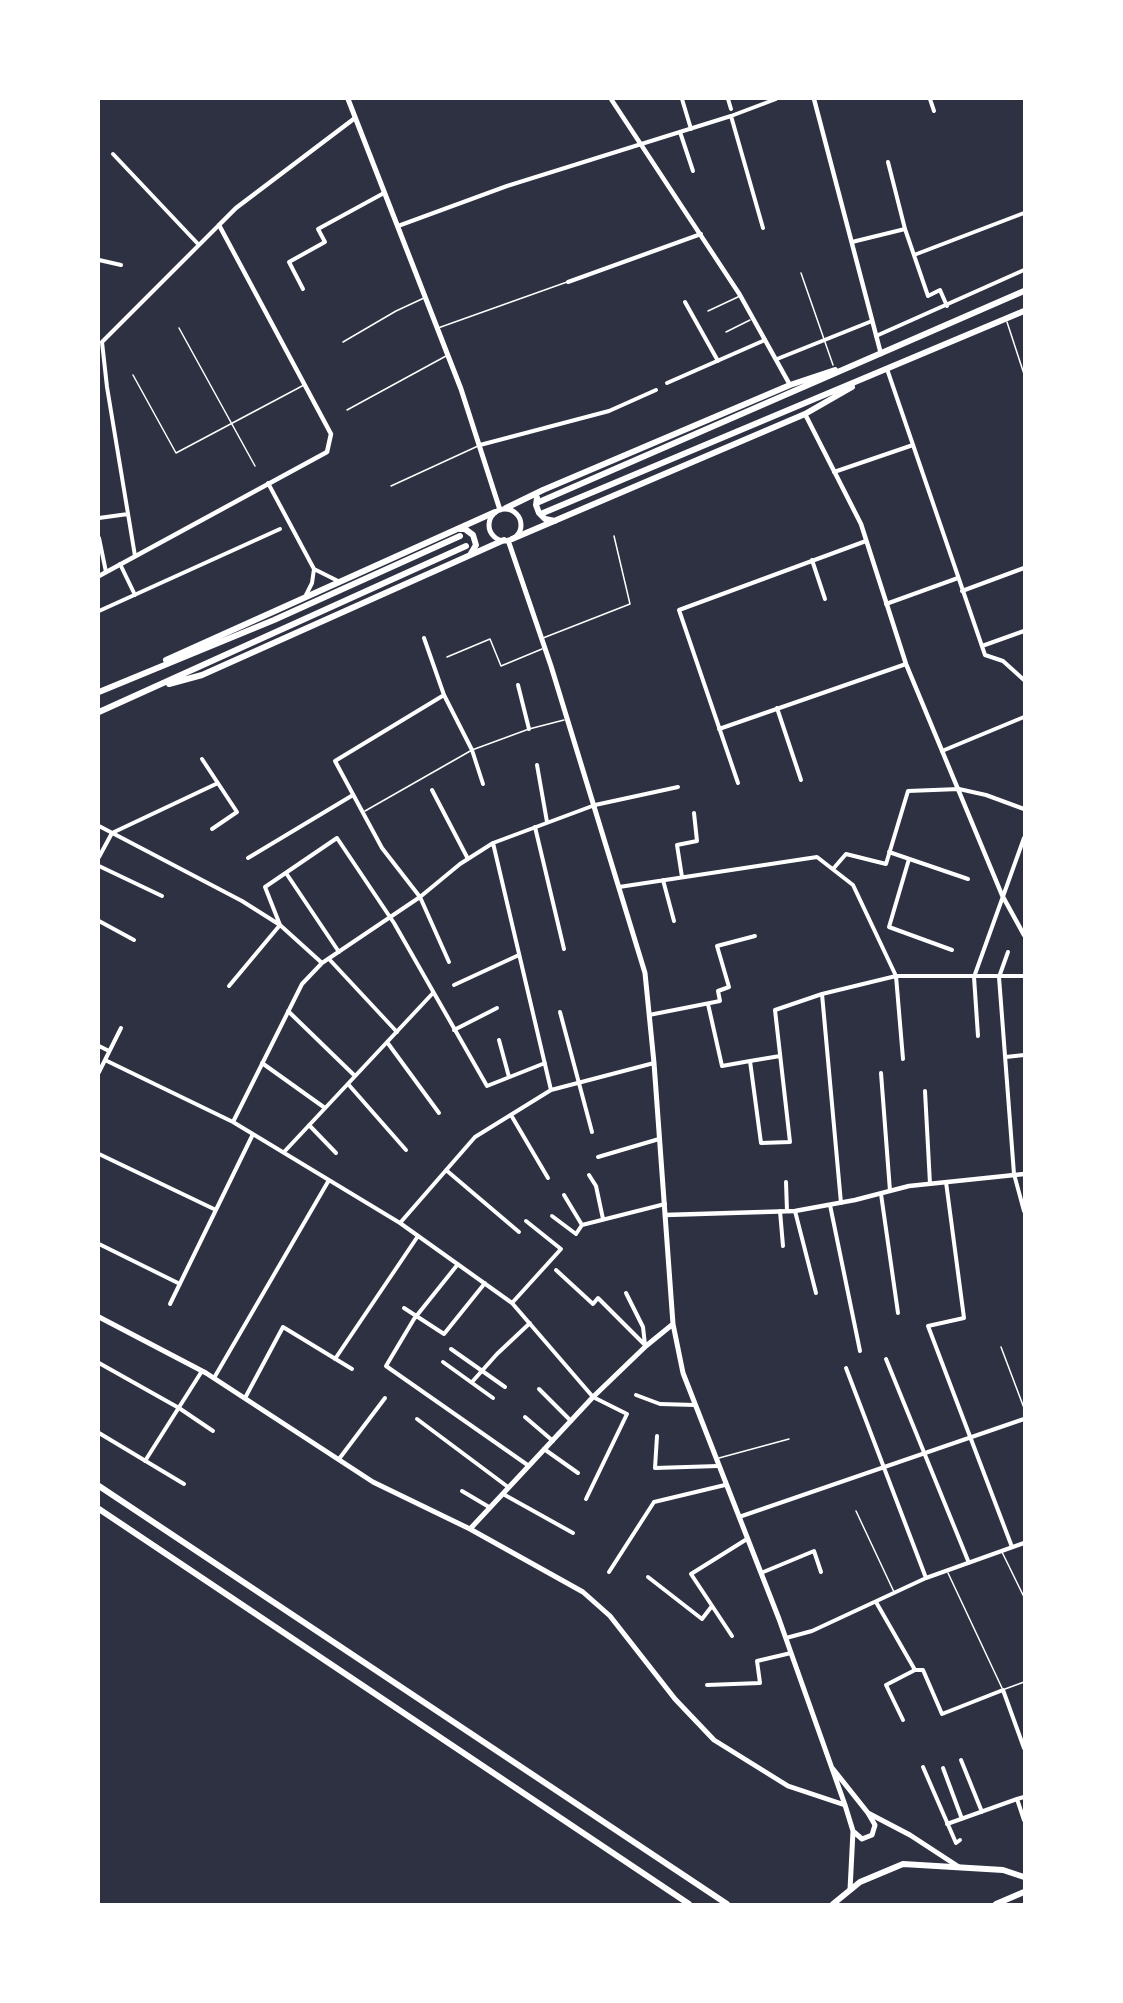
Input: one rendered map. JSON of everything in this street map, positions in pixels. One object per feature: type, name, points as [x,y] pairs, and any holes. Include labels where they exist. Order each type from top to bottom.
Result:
[{"type":"highway","points":[[539,502],[1024,291]]},
{"type":"highway","points":[[543,513],[1024,310]]},
{"type":"highway","points":[[150,669],[190,647],[543,490],[790,385],[859,364]]},
{"type":"highway","points":[[153,687],[202,675],[470,556],[805,414],[865,378]]},
{"type":"highway","points":[[543,490],[536,505],[539,513],[545,519],[555,521]]},
{"type":"highway","points":[[455,529],[465,529],[472,535],[476,545],[470,556]]},
{"type":"highway","points":[[99,692],[150,669],[274,621],[460,536]]},
{"type":"highway","points":[[99,712],[466,546]]},
{"type":"highway","points":[[99,1485],[728,1904]]},
{"type":"highway","points":[[99,1509],[689,1904]]},
{"type":"highway","points":[[833,1904],[860,1882],[903,1864],[1004,1870],[1024,1877]]},
{"type":"highway","points":[[996,1904],[1024,1892]]},
{"type":"highway","points":[[712,1894],[719,1904]]},
{"type":"main road","points":[[348,99],[448,355],[500,510]]},
{"type":"main road","points":[[500,510],[518,516],[520,522],[520,529],[508,540]]},
{"type":"main road","points":[[500,510],[490,520],[490,529],[495,537],[508,540]]},
{"type":"main road","points":[[508,540],[568,718],[645,973],[674,1324],[683,1373],[791,1653],[845,1805],[853,1831],[850,1890]]},
{"type":"main road","points":[[99,1317],[214,1378],[339,1459],[406,1499],[470,1529],[583,1592],[610,1616],[675,1699],[714,1740],[788,1786],[845,1805]]},
{"type":"main road","points":[[470,1529],[593,1397],[646,1346],[674,1324]]},
{"type":"main road","points":[[830,1766],[875,1825],[870,1838],[862,1839],[853,1831]]},
{"type":"main road","points":[[868,1813],[910,1835],[960,1868]]},
{"type":"street","points":[[611,99],[740,295],[790,385]]},
{"type":"street","points":[[682,99],[691,129]]},
{"type":"street","points":[[728,99],[731,110]]},
{"type":"street","points":[[398,226],[507,186],[691,129],[776,99]]},
{"type":"street","points":[[814,99],[881,354]]},
{"type":"street","points":[[930,99],[934,111]]},
{"type":"street","points":[[730,116],[763,228]]},
{"type":"street","points":[[135,556],[106,387],[101,342],[236,208],[355,118]]},
{"type":"street","points":[[680,132],[693,171]]},
{"type":"street","points":[[113,154],[199,245]]},
{"type":"street","points":[[888,162],[905,229],[928,296],[940,290],[947,306]]},
{"type":"street","points":[[303,290],[289,262],[325,242],[318,229],[384,193]]},
{"type":"street","points":[[914,255],[1024,213]]},
{"type":"street","points":[[99,576],[327,452],[331,434],[219,225]]},
{"type":"street","points":[[852,243],[905,229]]},
{"type":"street","points":[[568,282],[701,234]]},
{"type":"street","points":[[99,260],[121,265]]},
{"type":"street","points":[[876,336],[1024,270]]},
{"type":"street","points":[[685,302],[718,361]]},
{"type":"street","points":[[777,359],[872,321]]},
{"type":"street","points":[[667,383],[766,339]]},
{"type":"street","points":[[887,369],[985,655],[1003,661],[1024,680]]},
{"type":"street","points":[[480,445],[609,411],[656,390]]},
{"type":"street","points":[[805,414],[866,540],[906,664],[1002,895],[1024,935]]},
{"type":"street","points":[[834,472],[913,445]]},
{"type":"street","points":[[268,483],[314,569],[338,581]]},
{"type":"street","points":[[99,518],[128,514]]},
{"type":"street","points":[[99,611],[280,530]]},
{"type":"street","points":[[99,538],[106,572]]},
{"type":"street","points":[[738,783],[679,610],[866,540]]},
{"type":"street","points":[[812,560],[825,599]]},
{"type":"street","points":[[120,564],[135,595]]},
{"type":"street","points":[[962,591],[1024,568]]},
{"type":"street","points":[[306,595],[312,582],[314,569]]},
{"type":"street","points":[[886,604],[958,578]]},
{"type":"street","points":[[982,646],[1024,631]]},
{"type":"street","points":[[424,638],[444,695],[472,750],[483,784]]},
{"type":"street","points":[[719,729],[906,664]]},
{"type":"street","points":[[518,685],[529,729]]},
{"type":"street","points":[[444,695],[335,761],[382,848],[420,897],[449,963]]},
{"type":"street","points":[[777,708],[801,780]]},
{"type":"street","points":[[942,751],[1024,717]]},
{"type":"street","points":[[202,759],[237,812],[212,829]]},
{"type":"street","points":[[537,765],[547,822]]},
{"type":"street","points":[[99,857],[112,833],[218,783]]},
{"type":"street","points":[[233,1122],[302,984],[322,963],[420,897],[468,859],[493,843],[595,805],[678,787]]},
{"type":"street","points":[[833,869],[846,854],[886,864],[908,791],[959,789],[986,795],[1024,809]]},
{"type":"street","points":[[432,790],[468,859]]},
{"type":"street","points":[[248,858],[353,795]]},
{"type":"street","points":[[682,877],[677,845],[697,841],[694,813]]},
{"type":"street","points":[[99,826],[242,901],[280,925],[322,963]]},
{"type":"street","points":[[535,827],[564,949]]},
{"type":"street","points":[[280,925],[265,887],[337,838],[390,917],[488,1086],[545,1063]]},
{"type":"street","points":[[978,1035],[974,977],[1024,838]]},
{"type":"street","points":[[493,843],[551,1090]]},
{"type":"street","points":[[889,852],[968,879]]},
{"type":"street","points":[[619,887],[817,857],[854,885],[896,976],[903,1059]]},
{"type":"street","points":[[909,859],[889,927],[952,950]]},
{"type":"street","points":[[99,866],[162,896]]},
{"type":"street","points":[[286,873],[339,952]]},
{"type":"street","points":[[663,880],[674,921]]},
{"type":"street","points":[[99,921],[134,940]]},
{"type":"street","points":[[229,986],[280,925]]},
{"type":"street","points":[[649,1015],[720,1002],[718,991],[729,987],[717,946],[755,936]]},
{"type":"street","points":[[1008,952],[999,977],[1014,1174],[1024,1211]]},
{"type":"street","points":[[454,985],[519,955]]},
{"type":"street","points":[[329,959],[397,1032]]},
{"type":"street","points":[[750,1061],[761,1143],[790,1142],[775,1010],[822,994],[896,976],[1024,976]]},
{"type":"street","points":[[284,1152],[433,993]]},
{"type":"street","points":[[822,994],[841,1203]]},
{"type":"street","points":[[708,1004],[722,1066],[780,1056]]},
{"type":"street","points":[[454,1030],[497,1008]]},
{"type":"street","points":[[288,1011],[355,1077]]},
{"type":"street","points":[[560,1012],[592,1132]]},
{"type":"street","points":[[99,1072],[122,1028]]},
{"type":"street","points":[[499,1040],[508,1077]]},
{"type":"street","points":[[387,1042],[439,1113]]},
{"type":"street","points":[[99,1046],[109,1051]]},
{"type":"street","points":[[1006,1057],[1024,1055]]},
{"type":"street","points":[[105,1060],[233,1122],[284,1152],[400,1223],[512,1303],[593,1397],[627,1414],[586,1499]]},
{"type":"street","points":[[262,1063],[325,1108]]},
{"type":"street","points":[[400,1223],[475,1137],[551,1090],[654,1063]]},
{"type":"street","points":[[881,1073],[890,1191]]},
{"type":"street","points":[[348,1084],[406,1150]]},
{"type":"street","points":[[925,1091],[930,1184]]},
{"type":"street","points":[[511,1115],[548,1178]]},
{"type":"street","points":[[309,1125],[336,1153]]},
{"type":"street","points":[[170,1304],[253,1134]]},
{"type":"street","points":[[598,1157],[660,1139]]},
{"type":"street","points":[[99,1154],[216,1210]]},
{"type":"street","points":[[447,1170],[519,1232]]},
{"type":"street","points":[[665,1215],[795,1211],[930,1184],[1024,1174]]},
{"type":"street","points":[[589,1175],[596,1186],[603,1219]]},
{"type":"street","points":[[214,1378],[329,1180]]},
{"type":"street","points":[[786,1182],[787,1211]]},
{"type":"street","points":[[946,1182],[964,1318],[928,1326],[1012,1547]]},
{"type":"street","points":[[881,1194],[898,1313]]},
{"type":"street","points":[[564,1195],[582,1225]]},
{"type":"street","points":[[552,1216],[576,1234],[582,1225],[664,1204]]},
{"type":"street","points":[[830,1205],[860,1351]]},
{"type":"street","points":[[780,1211],[783,1246]]},
{"type":"street","points":[[795,1211],[816,1293]]},
{"type":"street","points":[[512,1303],[561,1249],[526,1221]]},
{"type":"street","points":[[335,1359],[418,1236]]},
{"type":"street","points":[[99,1244],[180,1284]]},
{"type":"street","points":[[458,1264],[416,1317],[386,1366],[529,1466]]},
{"type":"street","points":[[556,1270],[592,1304],[598,1298],[646,1346]]},
{"type":"street","points":[[405,1308],[444,1334],[485,1283]]},
{"type":"street","points":[[626,1293],[643,1327],[646,1346]]},
{"type":"street","points":[[472,1382],[530,1323]]},
{"type":"street","points":[[245,1398],[283,1327],[352,1369]]},
{"type":"street","points":[[451,1349],[504,1387]]},
{"type":"street","points":[[886,1359],[969,1563]]},
{"type":"street","points":[[443,1362],[493,1398]]},
{"type":"street","points":[[99,1363],[179,1408],[213,1431]]},
{"type":"street","points":[[846,1368],[926,1578]]},
{"type":"street","points":[[145,1461],[202,1371]]},
{"type":"street","points":[[539,1389],[571,1421]]},
{"type":"street","points":[[636,1395],[660,1404],[694,1405]]},
{"type":"street","points":[[339,1459],[386,1398]]},
{"type":"street","points":[[525,1417],[553,1441]]},
{"type":"street","points":[[417,1419],[508,1486]]},
{"type":"street","points":[[738,1518],[1024,1419]]},
{"type":"street","points":[[99,1433],[184,1484]]},
{"type":"street","points":[[657,1437],[655,1468],[718,1466]]},
{"type":"street","points":[[544,1449],[578,1473]]},
{"type":"street","points":[[609,1572],[654,1502],[725,1485]]},
{"type":"street","points":[[462,1491],[489,1507]]},
{"type":"street","points":[[502,1493],[573,1533]]},
{"type":"street","points":[[732,1636],[691,1574],[747,1539]]},
{"type":"street","points":[[785,1638],[812,1631],[946,1570],[1024,1543]]},
{"type":"street","points":[[760,1574],[814,1551],[821,1572]]},
{"type":"street","points":[[648,1576],[702,1619],[712,1606]]},
{"type":"street","points":[[876,1602],[915,1670]]},
{"type":"street","points":[[707,1685],[760,1683],[757,1661],[791,1653]]},
{"type":"street","points":[[903,1720],[886,1685],[915,1670],[923,1670],[942,1714],[1003,1690],[1024,1748]]},
{"type":"street","points":[[961,1760],[982,1812]]},
{"type":"street","points":[[923,1767],[956,1843],[960,1840]]},
{"type":"street","points":[[943,1768],[962,1819]]},
{"type":"street","points":[[947,1824],[1024,1797]]},
{"type":"street","points":[[1017,1799],[1024,1820]]},
{"type":"lane","points":[[801,273],[833,365]]},
{"type":"lane","points":[[438,329],[568,282]]},
{"type":"lane","points":[[708,311],[740,295]]},
{"type":"lane","points":[[343,342],[396,311],[425,298]]},
{"type":"lane","points":[[726,332],[754,318]]},
{"type":"lane","points":[[1006,318],[1024,374]]},
{"type":"lane","points":[[179,328],[255,466]]},
{"type":"lane","points":[[347,410],[448,355]]},
{"type":"lane","points":[[133,375],[176,453],[305,384]]},
{"type":"lane","points":[[392,486],[480,445]]},
{"type":"lane","points":[[542,638],[630,604],[614,536]]},
{"type":"lane","points":[[447,657],[490,639],[501,666],[545,648]]},
{"type":"lane","points":[[363,812],[472,750],[529,729],[568,718]]},
{"type":"lane","points":[[1001,1347],[1024,1408]]},
{"type":"lane","points":[[715,1459],[789,1439]]},
{"type":"lane","points":[[856,1510],[894,1593]]},
{"type":"lane","points":[[1002,1551],[1024,1597]]},
{"type":"lane","points":[[946,1570],[1003,1690],[1024,1682]]}]
